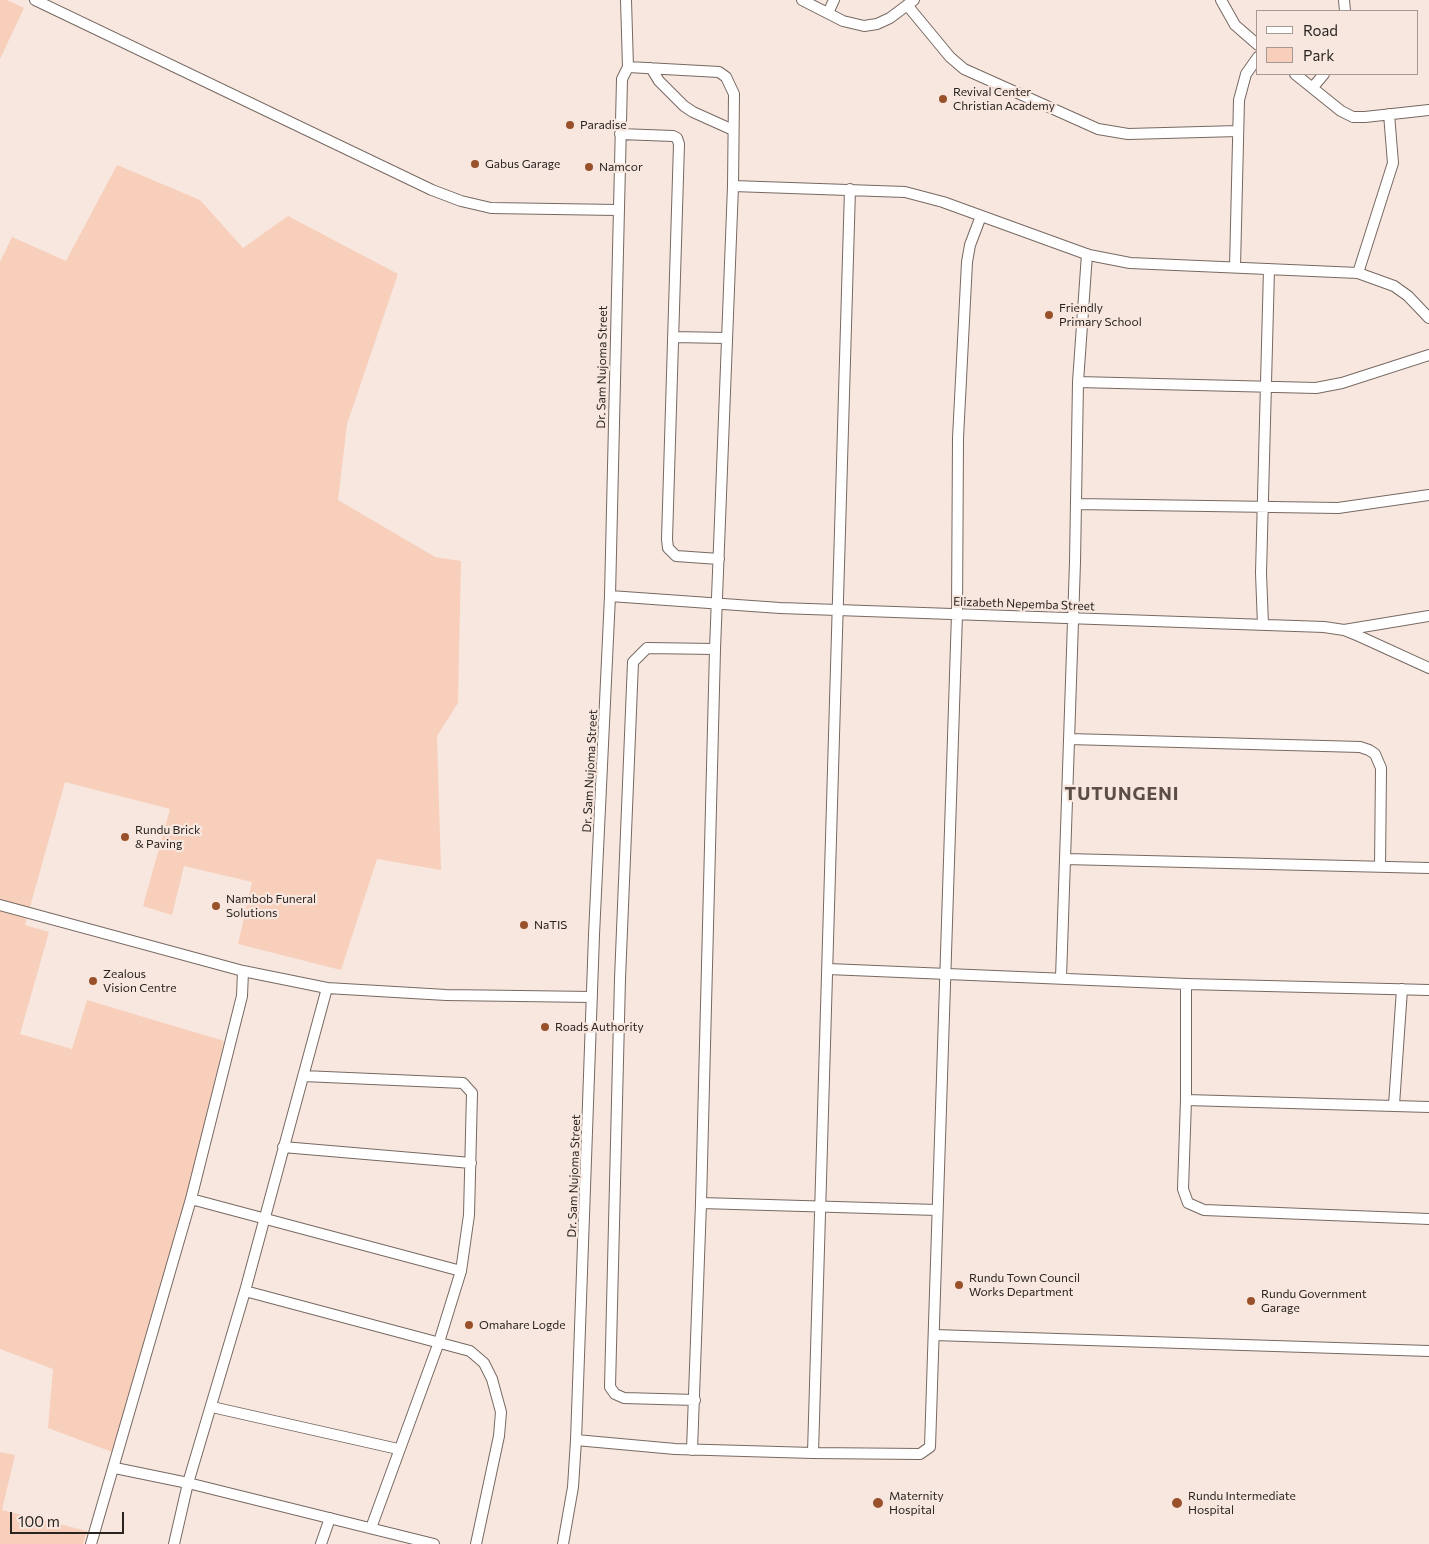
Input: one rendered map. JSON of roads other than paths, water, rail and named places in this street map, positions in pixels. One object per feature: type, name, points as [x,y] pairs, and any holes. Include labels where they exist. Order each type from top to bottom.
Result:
[{"type":"street","points":[[35,0],[423,186],[461,202],[491,208],[618,210]]},
{"type":"street","name":"Dr. Sam Nujoma Street","points":[[563,1544],[573,1488],[576,1440],[592,997],[610,596],[620,134],[622,79],[628,67],[626,0]]},
{"type":"street","points":[[802,0],[843,21],[864,26],[877,24],[910,3],[950,57],[964,68],[1098,129],[1128,134],[1238,132]]},
{"type":"street","points":[[828,13],[834,0]]},
{"type":"street","points":[[1221,0],[1235,25],[1256,43]]},
{"type":"street","points":[[1235,267],[1241,86],[1246,74],[1256,60]]},
{"type":"street","points":[[628,67],[709,70],[726,77],[734,94],[733,186],[715,649],[701,1203],[692,1450]]},
{"type":"street","points":[[651,68],[659,81],[684,106],[733,130]]},
{"type":"street","points":[[1297,75],[1347,115],[1360,118],[1429,110]]},
{"type":"street","points":[[1313,87],[1323,75]]},
{"type":"street","points":[[1358,273],[1393,164],[1389,114]]},
{"type":"street","points":[[620,134],[672,136],[677,138],[680,144],[666,539],[668,548],[676,556],[683,558],[719,559]]},
{"type":"street","points":[[733,186],[905,192],[936,199],[1087,254],[1130,263],[1358,273],[1394,286],[1408,296],[1429,318]]},
{"type":"street","points":[[813,1453],[850,189]]},
{"type":"street","points":[[576,1440],[692,1450],[813,1453],[920,1454],[926,1452],[930,1447],[957,614],[958,438],[967,262],[970,244],[981,216]]},
{"type":"street","points":[[1061,978],[1073,618],[1078,382],[1087,254]]},
{"type":"street","points":[[1263,625],[1263,507],[1269,268]]},
{"type":"street","points":[[673,337],[727,338]]},
{"type":"street","points":[[1078,382],[1316,388],[1342,383],[1429,355]]},
{"type":"street","points":[[1076,504],[1338,508],[1429,496]]},
{"type":"street","name":"Elizabeth Nepemba Street","points":[[610,596],[838,610],[1324,627],[1344,630],[1429,668]]},
{"type":"street","points":[[1344,630],[1429,616]]},
{"type":"street","points":[[695,1400],[624,1398],[616,1394],[610,1387],[620,979],[633,662],[647,648],[715,649]]},
{"type":"street","points":[[1069,739],[1360,747],[1369,750],[1375,754],[1381,768],[1380,867]]},
{"type":"street","points":[[1065,859],[1429,868]]},
{"type":"street","points":[[0,905],[243,970],[327,988],[446,995],[592,997]]},
{"type":"street","points":[[828,969],[944,972],[1186,984],[1429,990]]},
{"type":"street","points":[[91,1544],[115,1468],[191,1199],[242,996],[243,970]]},
{"type":"street","points":[[1186,984],[1186,1100],[1183,1189],[1184,1197],[1194,1208],[1213,1211],[1429,1219]]},
{"type":"street","points":[[174,1544],[188,1483],[245,1291],[263,1218],[327,988]]},
{"type":"street","points":[[1394,1105],[1402,989]]},
{"type":"street","points":[[303,1076],[463,1083],[472,1094],[469,1215],[462,1271],[439,1342],[398,1449],[371,1528]]},
{"type":"street","points":[[1186,1100],[1429,1106]]},
{"type":"street","points":[[283,1147],[471,1163]]},
{"type":"street","points":[[191,1199],[462,1271]]},
{"type":"street","points":[[701,1203],[937,1210]]},
{"type":"street","points":[[245,1291],[470,1351],[484,1363],[499,1397],[501,1412],[499,1436],[476,1544]]},
{"type":"street","points":[[934,1335],[1429,1351]]},
{"type":"street","points":[[212,1407],[398,1449]]},
{"type":"street","points":[[115,1468],[188,1483],[434,1544]]},
{"type":"street","points":[[321,1544],[330,1518]]},
{"type":"place","name":"Revival Center Christian Academy","points":[[943,99]]},
{"type":"place","name":"Paradise","points":[[570,125]]},
{"type":"place","name":"Gabus Garage","points":[[475,164]]},
{"type":"place","name":"Namcor","points":[[589,167]]},
{"type":"place","name":"Friendly Primary School","points":[[1049,315]]},
{"type":"place","name":"Rundu Brick & Paving","points":[[125,837]]},
{"type":"place","name":"Nambob Funeral Solutions","points":[[216,906]]},
{"type":"place","name":"NaTIS","points":[[524,925]]},
{"type":"place","name":"Zealous Vision Centre","points":[[93,981]]},
{"type":"place","name":"Roads Authority","points":[[545,1027]]},
{"type":"place","name":"Rundu Town Council Works Department","points":[[959,1285]]},
{"type":"place","name":"Rundu Government Garage","points":[[1251,1301]]},
{"type":"place","name":"Omahare Logde","points":[[469,1325]]},
{"type":"place","name":"Maternity Hospital","points":[[878,1503]]},
{"type":"place","name":"Rundu Intermediate Hospital","points":[[1177,1503]]},
{"type":"district","name":"TUTUNGENI","points":[[1122,794]]}]
